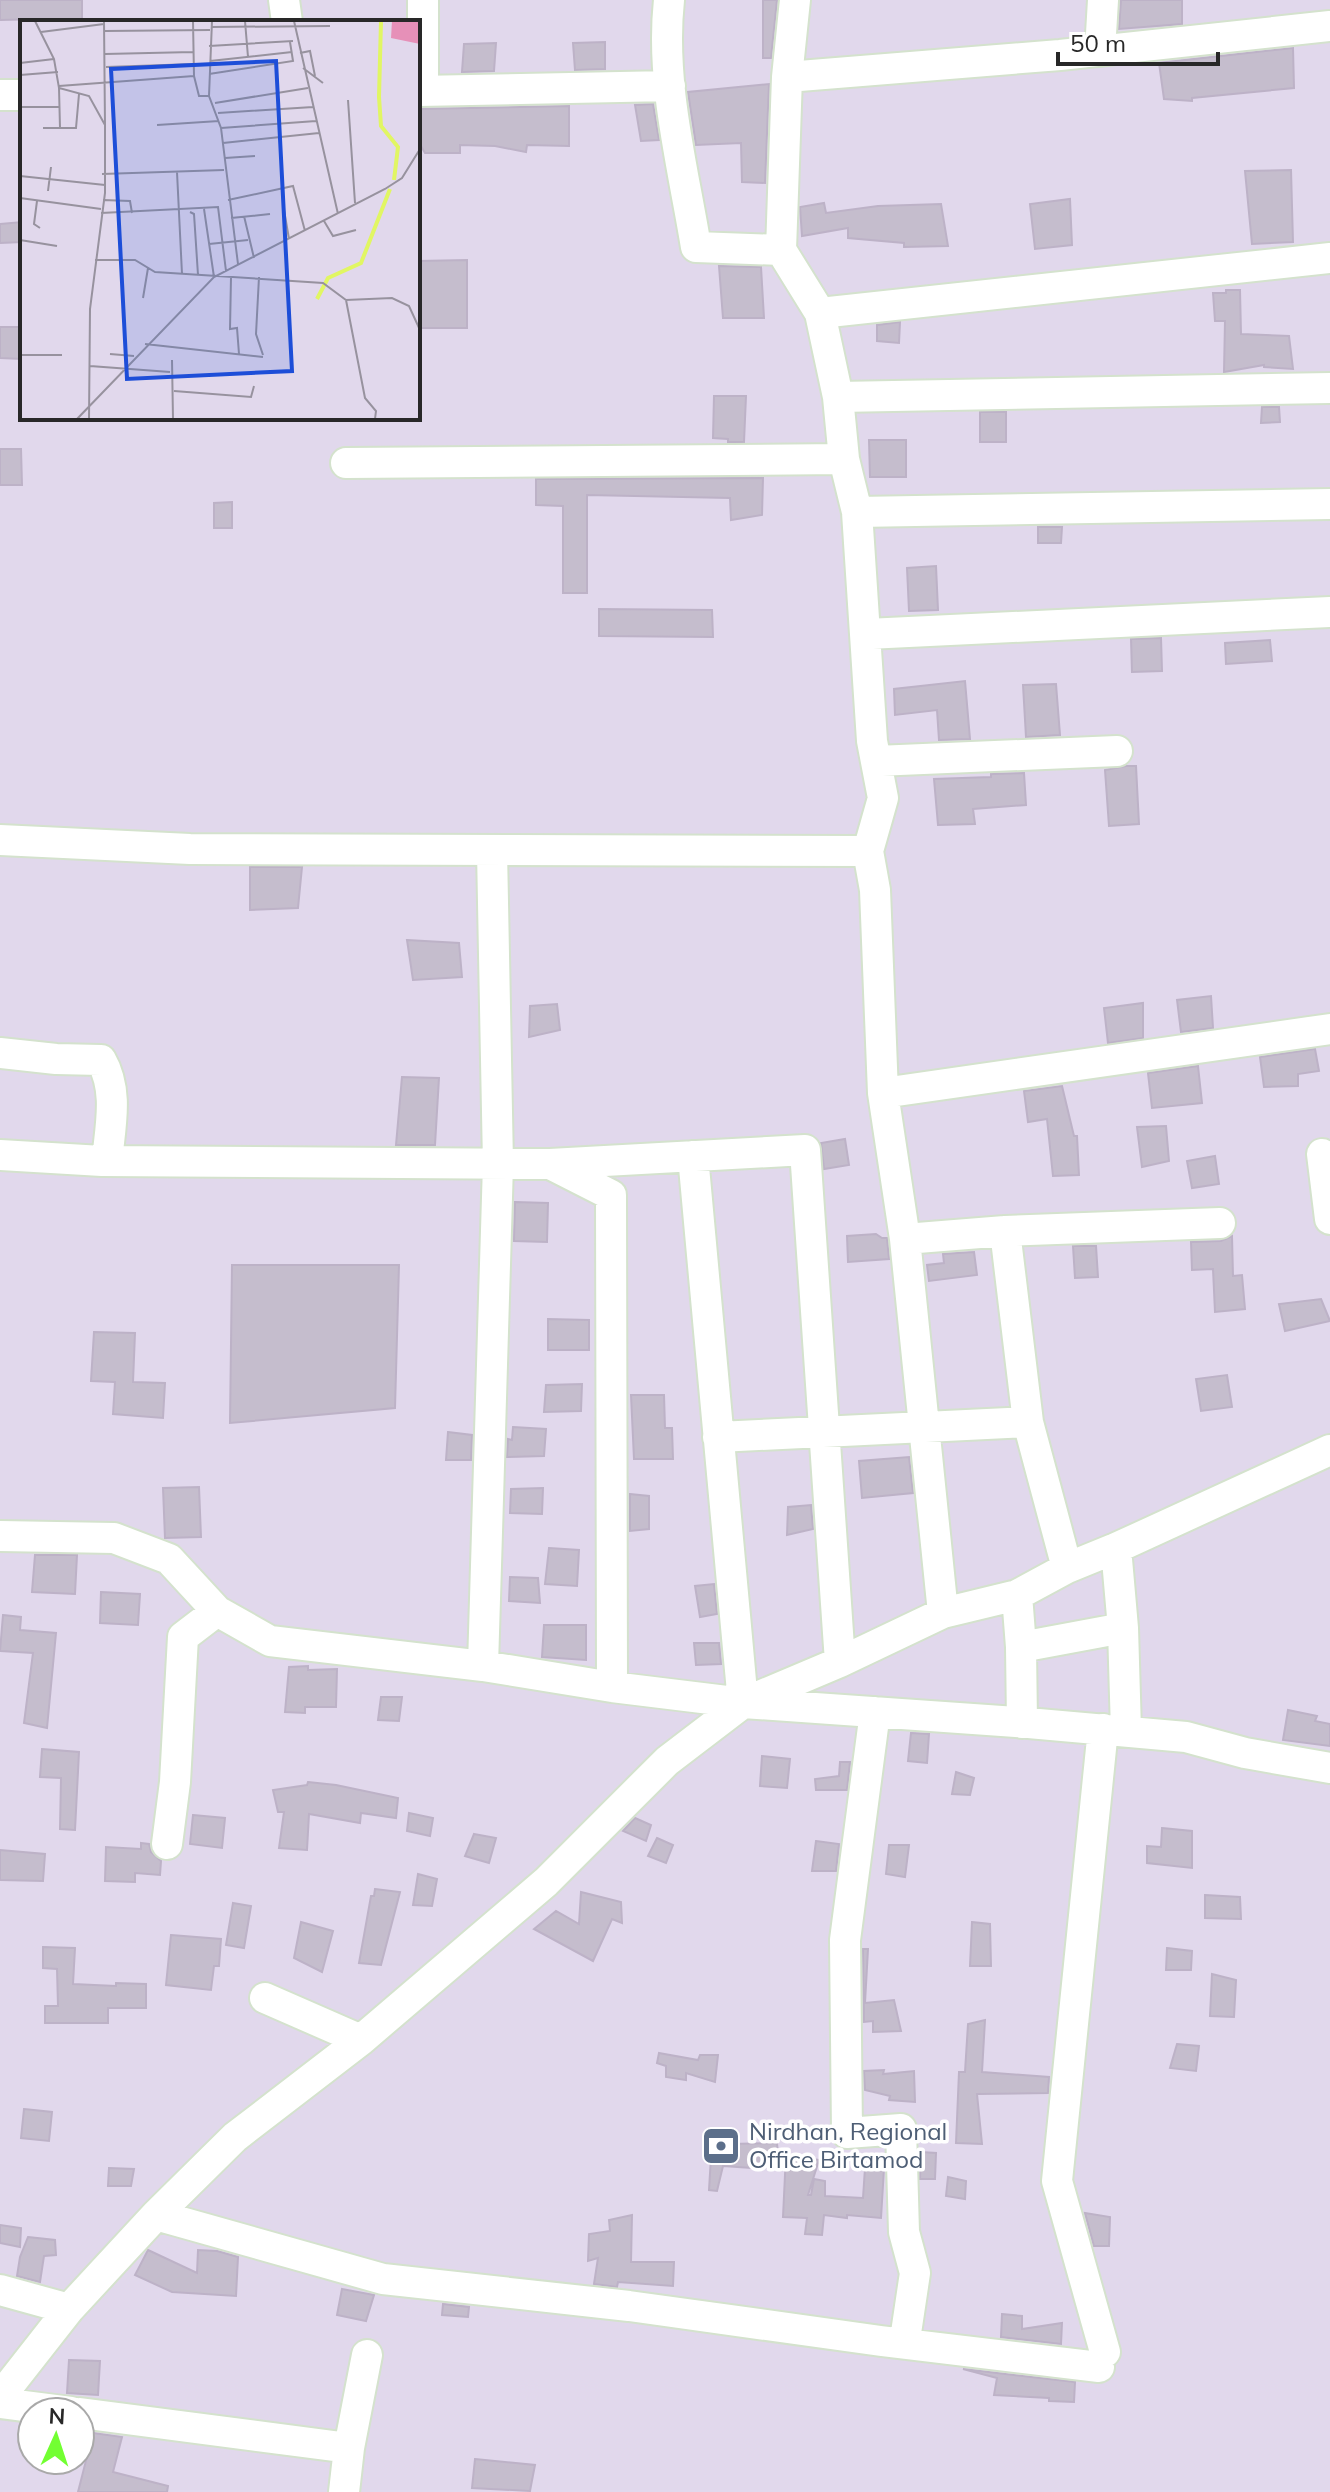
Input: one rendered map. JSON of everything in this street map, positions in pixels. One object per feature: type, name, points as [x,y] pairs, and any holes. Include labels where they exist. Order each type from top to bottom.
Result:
[{"type":"street","points":[[284,0],[287,20]]},
{"type":"street","points":[[423,0],[421,91],[670,86]]},
{"type":"street","points":[[669,0],[666,30],[670,86],[696,247],[781,250]]},
{"type":"street","points":[[795,0],[787,77],[781,250],[820,313],[838,397],[844,459],[857,512],[872,741],[883,798],[868,851],[875,890],[883,1093],[905,1239],[943,1613]]},
{"type":"street","points":[[1100,51],[1103,0]]},
{"type":"street","points":[[787,77],[1100,51],[1330,26]]},
{"type":"street","points":[[820,313],[1330,258]]},
{"type":"street","points":[[838,397],[1330,388]]},
{"type":"street","points":[[346,463],[844,459]]},
{"type":"street","points":[[857,512],[1330,504]]},
{"type":"street","points":[[867,634],[1330,612]]},
{"type":"street","points":[[876,761],[1117,751]]},
{"type":"street","points":[[0,840],[190,849],[868,851]]},
{"type":"street","points":[[483,1666],[498,1164],[492,850]]},
{"type":"street","points":[[883,1093],[1330,1029]]},
{"type":"street","points":[[0,1053],[101,1060],[108,1073],[113,1099],[107,1161]]},
{"type":"street","points":[[0,1155],[107,1161],[550,1164],[805,1150],[840,1662]]},
{"type":"street","points":[[1322,1154],[1330,1219]]},
{"type":"street","points":[[693,1156],[743,1703]]},
{"type":"street","points":[[550,1164],[611,1195],[612,1687]]},
{"type":"street","points":[[905,1239],[1005,1231],[1220,1223]]},
{"type":"street","points":[[1005,1231],[1028,1422],[1067,1568]]},
{"type":"street","points":[[718,1437],[1028,1422]]},
{"type":"street","points":[[0,2397],[69,2309],[156,2215],[235,2137],[361,2040],[546,1882],[667,1761],[743,1703],[840,1662],[943,1613],[1017,1595],[1067,1568],[1330,1450]]},
{"type":"street","points":[[0,1536],[114,1538],[169,1559],[217,1611],[270,1641],[483,1666],[612,1687],[743,1703],[1186,1737],[1245,1753],[1330,1768]]},
{"type":"street","points":[[156,2215],[383,2279],[629,2306],[881,2341],[1102,2359],[1057,2181],[1114,1730],[1123,1628],[1116,1548]]},
{"type":"street","points":[[1017,1595],[1022,1723]]},
{"type":"street","points":[[167,1844],[175,1782],[183,1637],[217,1611]]},
{"type":"street","points":[[1021,1647],[1123,1628]]},
{"type":"street","points":[[875,1712],[845,1940],[847,2133],[901,2129],[904,2232],[915,2273],[906,2333]]},
{"type":"street","points":[[265,1998],[361,2040]]},
{"type":"street","points":[[0,2290],[69,2309]]},
{"type":"street","points":[[344,2492],[367,2355]]},
{"type":"street","points":[[96,2415],[349,2448]]},
{"type":"building","points":[[0,0],[82,0],[82,20],[0,20]]},
{"type":"building","points":[[763,0],[777,0],[771,58],[763,58]]},
{"type":"building","points":[[1121,0],[1182,0],[1182,24],[1119,29]]},
{"type":"building","points":[[605,42],[605,69],[575,70],[573,43]]},
{"type":"building","points":[[496,43],[494,71],[462,72],[464,44]]},
{"type":"building","points":[[1293,48],[1294,88],[1192,98],[1192,101],[1164,99],[1159,63]]},
{"type":"building","points":[[769,84],[765,183],[742,182],[741,143],[696,145],[688,92]]},
{"type":"building","points":[[653,104],[659,140],[641,141],[635,105]]},
{"type":"building","points":[[569,106],[569,146],[527,145],[526,152],[495,146],[460,145],[460,153],[425,153],[420,144],[420,109]]},
{"type":"building","points":[[1291,170],[1293,242],[1252,244],[1245,171]]},
{"type":"building","points":[[1070,199],[1072,245],[1035,249],[1030,204]]},
{"type":"building","points":[[824,203],[826,213],[878,206],[941,204],[948,246],[904,247],[904,243],[848,238],[848,228],[802,236],[800,207]]},
{"type":"building","points":[[20,222],[20,242],[0,243],[0,224]]},
{"type":"building","points":[[467,260],[467,328],[420,328],[420,261]]},
{"type":"building","points":[[719,266],[761,267],[764,318],[723,318]]},
{"type":"building","points":[[1226,290],[1240,290],[1241,334],[1289,336],[1293,369],[1264,365],[1224,372],[1225,321],[1215,321],[1213,293],[1226,293]]},
{"type":"building","points":[[900,322],[899,343],[877,341],[877,325]]},
{"type":"building","points":[[0,327],[20,327],[20,359],[0,358]]},
{"type":"building","points":[[714,396],[746,396],[744,442],[713,438]]},
{"type":"building","points":[[1262,407],[1279,407],[1280,422],[1261,423]]},
{"type":"building","points":[[980,412],[1006,412],[1006,442],[980,442]]},
{"type":"building","points":[[869,440],[906,440],[906,477],[870,477]]},
{"type":"building","points":[[0,449],[21,449],[22,485],[0,485]]},
{"type":"building","points":[[763,478],[762,515],[731,520],[730,498],[587,495],[587,593],[563,593],[563,506],[536,505],[536,479]]},
{"type":"building","points":[[232,502],[232,528],[214,528],[214,503]]},
{"type":"building","points":[[1038,527],[1062,527],[1061,543],[1038,543]]},
{"type":"building","points":[[936,566],[938,610],[909,611],[907,568]]},
{"type":"building","points":[[599,609],[712,610],[713,637],[599,636]]},
{"type":"building","points":[[1161,638],[1162,671],[1132,672],[1131,639]]},
{"type":"building","points":[[1270,640],[1272,661],[1226,664],[1225,643]]},
{"type":"building","points":[[965,681],[970,739],[939,740],[937,710],[895,715],[894,689]]},
{"type":"building","points":[[1056,684],[1060,735],[1026,737],[1023,685]]},
{"type":"building","points":[[1136,766],[1139,824],[1109,826],[1105,770]]},
{"type":"building","points":[[1024,773],[1026,805],[973,809],[975,824],[938,825],[934,779]]},
{"type":"building","points":[[250,867],[302,867],[298,908],[250,910]]},
{"type":"building","points":[[407,940],[459,943],[462,977],[413,980]]},
{"type":"building","points":[[1211,996],[1213,1028],[1181,1032],[1177,1000]]},
{"type":"building","points":[[1143,1003],[1143,1038],[1108,1043],[1104,1008]]},
{"type":"building","points":[[557,1004],[560,1030],[529,1037],[530,1006]]},
{"type":"building","points":[[1315,1049],[1319,1071],[1298,1074],[1298,1086],[1264,1087],[1260,1057]]},
{"type":"building","points":[[1198,1066],[1202,1103],[1152,1108],[1148,1073]]},
{"type":"building","points":[[402,1077],[439,1078],[435,1145],[396,1145]]},
{"type":"building","points":[[1062,1086],[1074,1136],[1077,1136],[1079,1175],[1053,1176],[1047,1119],[1028,1122],[1024,1091]]},
{"type":"building","points":[[1166,1126],[1169,1161],[1142,1167],[1137,1127]]},
{"type":"building","points":[[845,1139],[849,1165],[824,1169],[821,1143]]},
{"type":"building","points":[[1215,1156],[1219,1184],[1192,1188],[1187,1161]]},
{"type":"building","points":[[515,1202],[548,1203],[547,1242],[514,1241]]},
{"type":"building","points":[[876,1234],[887,1238],[889,1259],[848,1262],[847,1236]]},
{"type":"building","points":[[1232,1236],[1233,1276],[1242,1275],[1245,1309],[1215,1312],[1213,1269],[1192,1270],[1191,1242],[1221,1241]]},
{"type":"building","points":[[1073,1246],[1096,1246],[1098,1277],[1075,1278]]},
{"type":"building","points":[[974,1252],[977,1275],[929,1281],[927,1265],[944,1263],[943,1254]]},
{"type":"building","points":[[232,1265],[399,1265],[395,1408],[230,1423]]},
{"type":"building","points":[[1321,1299],[1330,1321],[1285,1331],[1279,1304]]},
{"type":"building","points":[[548,1319],[589,1320],[589,1350],[548,1350]]},
{"type":"building","points":[[94,1332],[135,1333],[133,1382],[165,1383],[163,1418],[113,1414],[115,1382],[91,1381]]},
{"type":"building","points":[[1227,1375],[1232,1407],[1201,1411],[1196,1379]]},
{"type":"building","points":[[582,1384],[581,1411],[544,1412],[546,1385]]},
{"type":"building","points":[[631,1395],[664,1395],[665,1428],[672,1428],[673,1459],[634,1459]]},
{"type":"building","points":[[513,1427],[546,1429],[544,1456],[507,1457],[508,1439],[512,1440]]},
{"type":"building","points":[[448,1432],[472,1435],[471,1460],[446,1460]]},
{"type":"building","points":[[909,1457],[913,1493],[862,1498],[859,1461]]},
{"type":"building","points":[[199,1487],[201,1537],[165,1538],[163,1488]]},
{"type":"building","points":[[543,1488],[542,1514],[510,1513],[511,1489]]},
{"type":"building","points":[[630,1494],[649,1496],[649,1529],[630,1531]]},
{"type":"building","points":[[811,1505],[813,1529],[787,1535],[788,1507]]},
{"type":"building","points":[[549,1548],[579,1550],[577,1586],[545,1584]]},
{"type":"building","points":[[35,1555],[77,1555],[75,1594],[32,1592]]},
{"type":"building","points":[[510,1577],[538,1578],[540,1603],[509,1601]]},
{"type":"building","points":[[714,1584],[717,1614],[700,1617],[695,1586]]},
{"type":"building","points":[[101,1592],[140,1594],[138,1625],[100,1623]]},
{"type":"building","points":[[3,1615],[21,1617],[20,1630],[56,1633],[47,1728],[24,1723],[33,1653],[0,1651]]},
{"type":"building","points":[[544,1625],[586,1625],[586,1660],[542,1657]]},
{"type":"building","points":[[694,1643],[719,1643],[721,1664],[696,1665]]},
{"type":"building","points":[[308,1666],[308,1670],[337,1669],[336,1707],[305,1707],[305,1713],[285,1712],[289,1667]]},
{"type":"building","points":[[381,1697],[402,1697],[399,1721],[378,1720]]},
{"type":"building","points":[[1288,1710],[1317,1716],[1315,1721],[1330,1724],[1330,1746],[1283,1740]]},
{"type":"building","points":[[911,1733],[929,1734],[927,1763],[908,1761]]},
{"type":"building","points":[[42,1749],[79,1752],[75,1830],[60,1829],[61,1778],[40,1777]]},
{"type":"building","points":[[762,1756],[790,1759],[787,1788],[760,1786]]},
{"type":"building","points":[[840,1762],[850,1762],[847,1790],[816,1790],[815,1779],[839,1776]]},
{"type":"building","points":[[956,1772],[974,1778],[970,1795],[952,1794]]},
{"type":"building","points":[[308,1782],[398,1798],[396,1818],[361,1813],[360,1823],[309,1814],[307,1850],[279,1848],[284,1812],[278,1812],[273,1790],[307,1785]]},
{"type":"building","points":[[409,1813],[433,1818],[430,1836],[407,1831]]},
{"type":"building","points":[[193,1815],[225,1818],[222,1848],[190,1844]]},
{"type":"building","points":[[635,1818],[651,1825],[646,1841],[623,1831]]},
{"type":"building","points":[[1162,1828],[1192,1831],[1192,1868],[1147,1863],[1147,1846],[1161,1847]]},
{"type":"building","points":[[474,1834],[496,1838],[489,1863],[465,1856]]},
{"type":"building","points":[[657,1838],[673,1845],[666,1863],[648,1856]]},
{"type":"building","points":[[816,1841],[839,1844],[836,1871],[812,1871]]},
{"type":"building","points":[[141,1843],[149,1844],[151,1852],[161,1861],[160,1875],[135,1873],[135,1882],[105,1881],[106,1847],[141,1849]]},
{"type":"building","points":[[889,1845],[909,1845],[905,1877],[886,1874]]},
{"type":"building","points":[[0,1850],[45,1854],[43,1881],[0,1880]]},
{"type":"building","points":[[418,1874],[437,1879],[432,1906],[413,1905]]},
{"type":"building","points":[[375,1889],[400,1892],[381,1965],[359,1963],[371,1896],[374,1896]]},
{"type":"building","points":[[581,1892],[621,1902],[622,1923],[612,1919],[593,1961],[534,1929],[556,1911],[579,1924]]},
{"type":"building","points":[[1205,1895],[1240,1897],[1241,1919],[1205,1918]]},
{"type":"building","points":[[233,1903],[251,1906],[244,1948],[226,1945]]},
{"type":"building","points":[[301,1922],[333,1931],[322,1972],[294,1958]]},
{"type":"building","points":[[972,1922],[990,1924],[991,1966],[970,1966]]},
{"type":"building","points":[[171,1935],[221,1939],[219,1966],[214,1966],[211,1990],[166,1985]]},
{"type":"building","points":[[43,1947],[75,1948],[73,1984],[146,1984],[146,2008],[108,2008],[108,2023],[45,2023],[45,2006],[58,2006],[57,1969],[43,1968]]},
{"type":"building","points":[[1167,1948],[1192,1951],[1191,1970],[1166,1970]]},
{"type":"building","points":[[863,1949],[868,1949],[865,2003],[894,2000],[901,2031],[873,2032],[873,2021],[864,2022]]},
{"type":"building","points":[[1212,1974],[1236,1980],[1234,2017],[1210,2016]]},
{"type":"building","points":[[985,2020],[982,2072],[1049,2077],[1048,2093],[977,2094],[982,2144],[956,2143],[959,2072],[965,2072],[968,2024]]},
{"type":"building","points":[[1177,2044],[1199,2046],[1196,2071],[1170,2068]]},
{"type":"building","points":[[659,2053],[698,2060],[700,2055],[718,2055],[715,2082],[686,2073],[686,2080],[666,2077],[666,2066],[657,2063]]},
{"type":"building","points":[[884,2070],[883,2074],[914,2071],[915,2102],[889,2100],[890,2096],[865,2090],[864,2071]]},
{"type":"building","points":[[24,2109],[52,2112],[49,2141],[21,2138]]},
{"type":"building","points":[[712,2140],[730,2141],[729,2144],[777,2143],[779,2167],[723,2166],[717,2191],[709,2190]]},
{"type":"building","points":[[921,2152],[936,2153],[935,2179],[920,2179]]},
{"type":"building","points":[[786,2154],[819,2160],[808,2195],[811,2195],[814,2179],[825,2181],[825,2196],[863,2198],[865,2168],[884,2168],[881,2218],[824,2215],[822,2235],[805,2234],[807,2218],[783,2217]]},
{"type":"building","points":[[109,2168],[134,2169],[131,2186],[108,2186]]},
{"type":"building","points":[[948,2177],[966,2181],[965,2199],[946,2196]]},
{"type":"building","points":[[1085,2213],[1110,2217],[1109,2246],[1094,2246]]},
{"type":"building","points":[[632,2215],[631,2262],[674,2262],[673,2286],[618,2282],[617,2287],[594,2284],[598,2258],[588,2261],[589,2234],[610,2231],[609,2220]]},
{"type":"building","points":[[0,2225],[21,2228],[20,2247],[0,2243]]},
{"type":"building","points":[[28,2237],[55,2240],[56,2255],[44,2256],[40,2282],[17,2276]]},
{"type":"building","points":[[148,2250],[197,2273],[198,2250],[238,2257],[236,2296],[172,2292],[135,2275]]},
{"type":"building","points":[[342,2289],[374,2295],[366,2321],[337,2315]]},
{"type":"building","points":[[443,2304],[469,2307],[468,2317],[442,2315]]},
{"type":"building","points":[[1002,2314],[1022,2316],[1022,2329],[1062,2323],[1061,2344],[1001,2337]]},
{"type":"building","points":[[69,2360],[100,2361],[98,2395],[67,2393]]},
{"type":"building","points":[[963,2369],[1075,2382],[1074,2402],[994,2395],[997,2378]]},
{"type":"building","points":[[96,2433],[122,2437],[113,2472],[168,2486],[167,2492],[78,2492],[82,2476],[96,2476]]},
{"type":"building","points":[[475,2459],[535,2465],[530,2491],[472,2488]]},
{"type":"place","name":"Nirdhan, Regional Office Birtamod","points":[[721,2146]]}]
